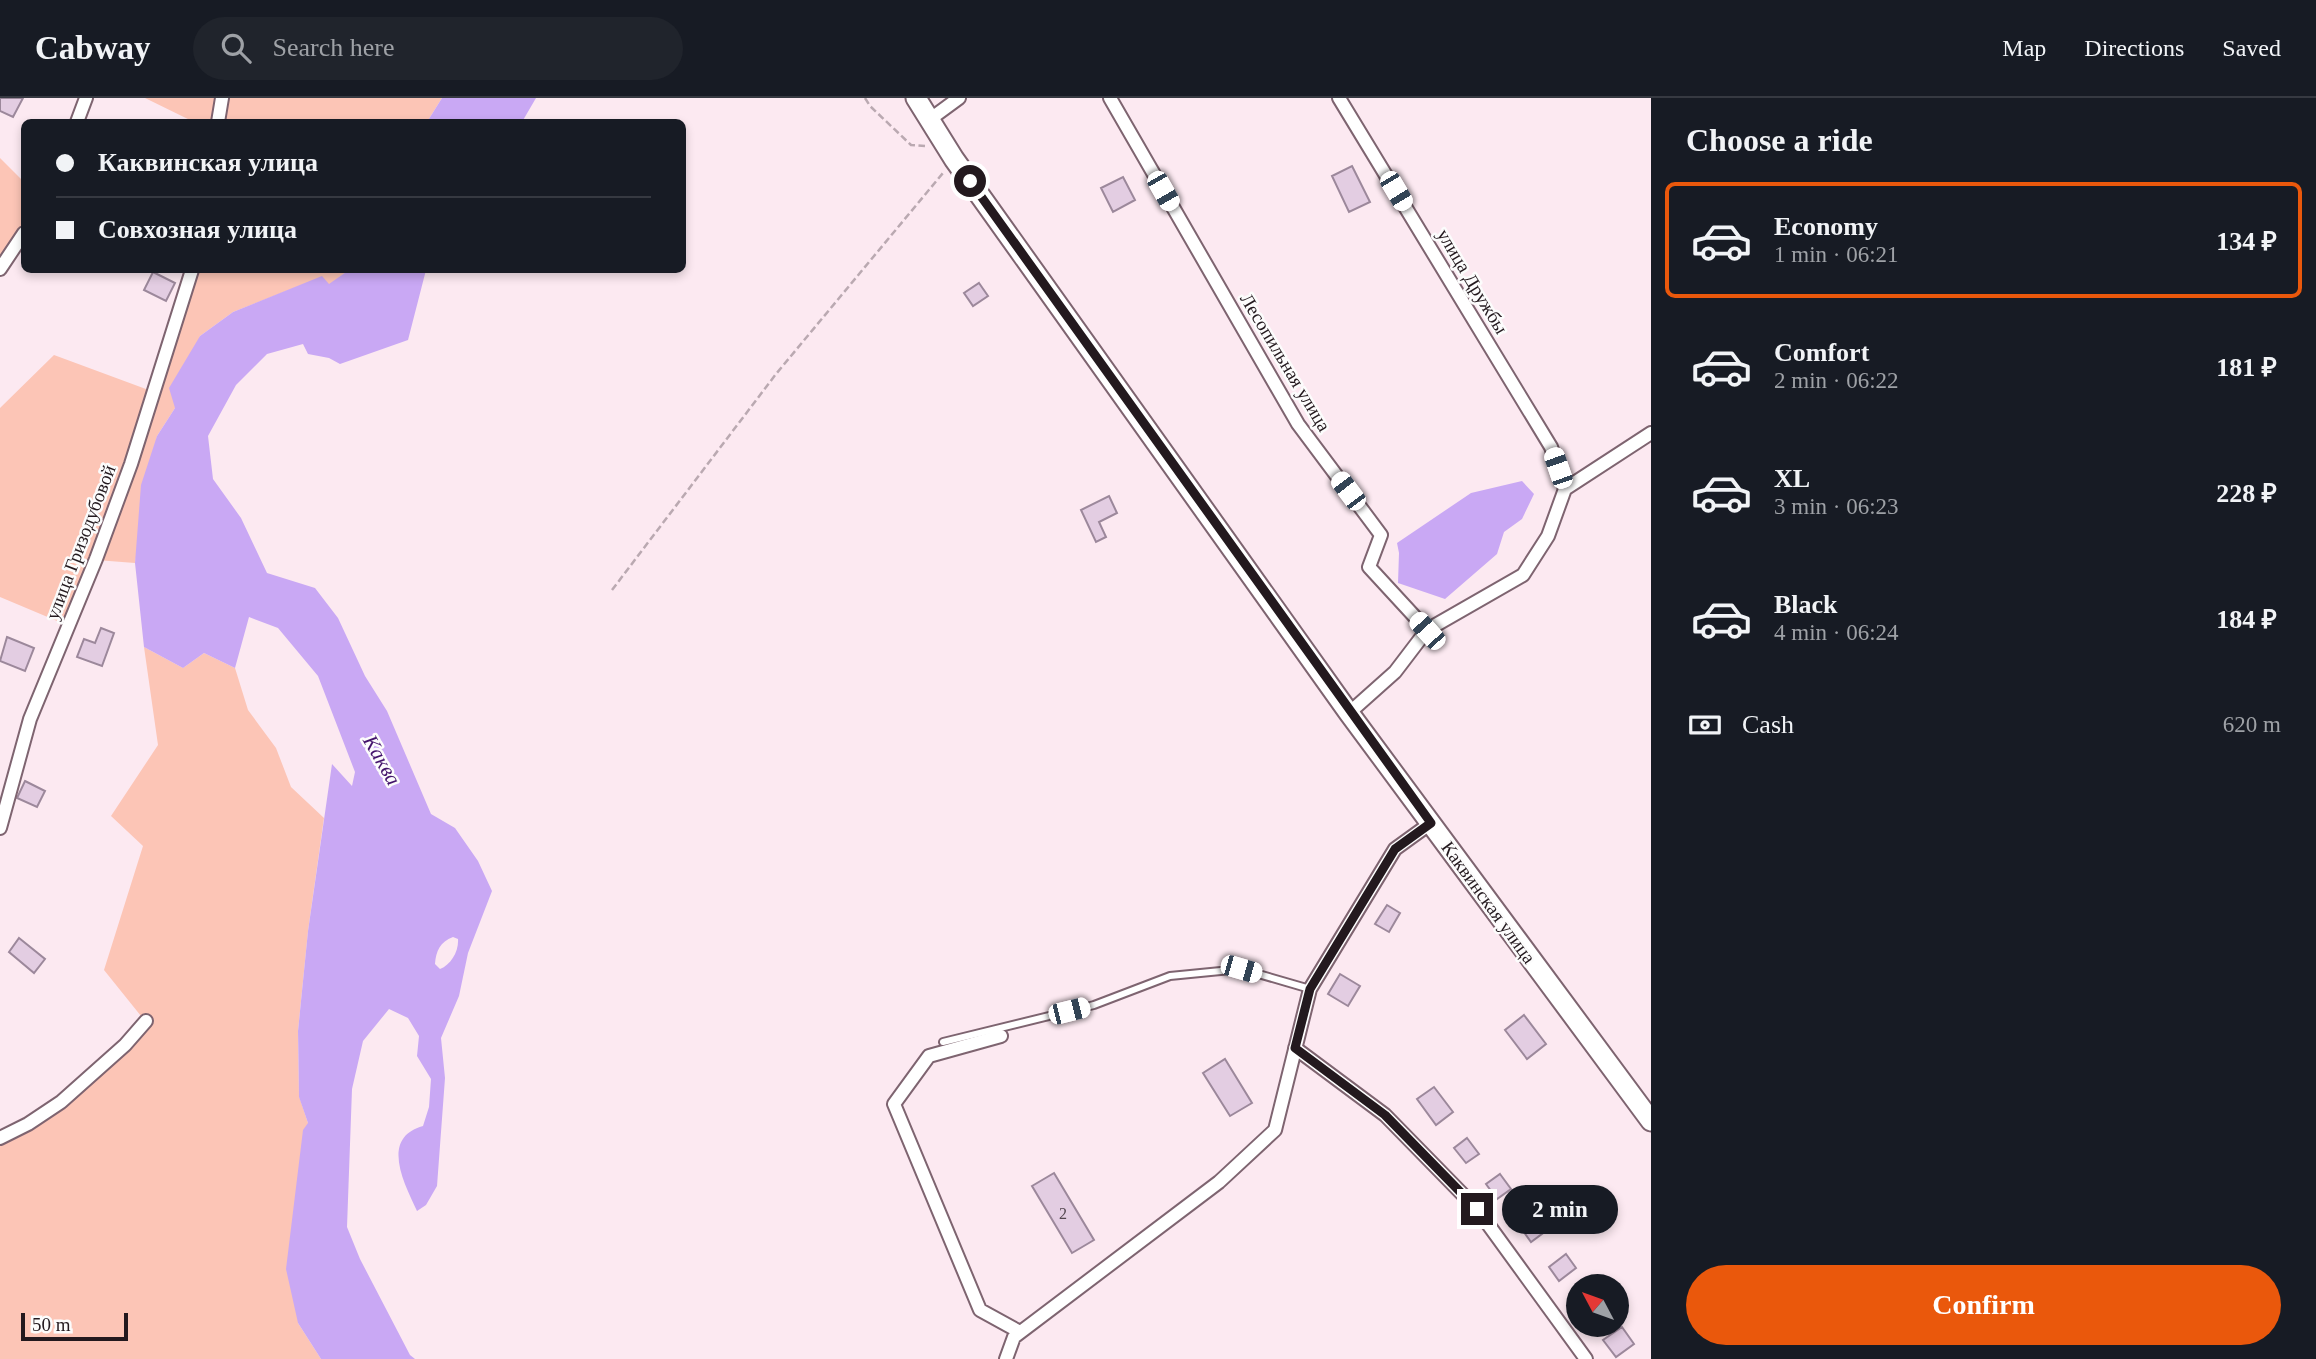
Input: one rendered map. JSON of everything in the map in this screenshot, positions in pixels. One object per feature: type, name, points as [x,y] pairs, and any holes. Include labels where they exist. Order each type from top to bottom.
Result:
[{"type":"main road","name":"Каквинская улица","points":[[916,98],[950,153],[1349,713],[1651,1121]]},
{"type":"street","points":[[78,119],[86,98]]},
{"type":"street","points":[[218,119],[222,98]]},
{"type":"street","points":[[929,120],[959,98]]},
{"type":"street","name":"Лесопильная улица","points":[[1110,98],[1298,424],[1381,535],[1369,567],[1427,631]]},
{"type":"street","name":"улица Дружбы","points":[[1339,98],[1551,447],[1565,489]]},
{"type":"street","points":[[0,269],[21,238]]},
{"type":"street","name":"улица Гризодубовой","points":[[0,828],[30,719],[96,559],[131,464],[191,273]]},
{"type":"street","points":[[1349,713],[1395,672],[1427,631],[1522,575],[1548,536],[1565,489],[1651,433]]},
{"type":"street","points":[[1006,1359],[1014,1337],[1219,1182],[1275,1130],[1310,989],[1395,849],[1431,823]]},
{"type":"street","points":[[0,1138],[28,1125],[61,1102],[125,1045],[146,1021]]},
{"type":"street","points":[[1001,1036],[929,1056],[894,1104],[980,1310],[1020,1332]]},
{"type":"street","points":[[1295,1048],[1385,1115],[1477,1209],[1586,1359]]},
{"type":"lane","points":[[943,1042],[1094,1005],[1170,975],[1241,969],[1310,989]]},
{"type":"path","points":[[612,590],[776,374],[950,153],[911,145],[870,106],[866,98]]},
{"type":"shaded area","points":[[145,98],[442,98],[429,119],[188,119]]},
{"type":"shaded area","points":[[0,158],[21,179],[21,237],[0,263]]},
{"type":"shaded area","points":[[191,273],[345,273],[329,285],[322,277],[233,312],[200,336],[175,408],[157,436],[135,563],[96,560],[69,626],[0,597],[0,408],[54,355],[154,392]]},
{"type":"shaded area","points":[[144,647],[183,668],[204,653],[235,668],[248,710],[276,748],[291,787],[324,818],[308,931],[298,1031],[299,1096],[308,1123],[298,1323],[321,1359],[0,1359],[0,1138],[28,1124],[145,1021],[104,970],[143,846],[111,816],[158,745]]},
{"type":"water","points":[[442,98],[536,98],[524,119],[429,119]]},
{"type":"water","name":"Каква","points":[[345,273],[425,273],[408,340],[340,364],[329,358],[308,354],[303,344],[267,354],[236,385],[208,436],[213,479],[241,518],[267,573],[315,588],[338,618],[365,676],[387,711],[431,814],[455,828],[478,861],[492,891],[468,953],[459,996],[441,1038],[445,1078],[437,1186],[426,1205],[417,1211],[402,1175],[399,1151],[402,1140],[410,1132],[423,1126],[429,1107],[431,1079],[417,1056],[419,1036],[408,1018],[389,1009],[363,1041],[352,1089],[347,1227],[360,1259],[410,1355],[415,1359],[321,1359],[298,1323],[286,1269],[303,1130],[308,1123],[299,1097],[298,1031],[308,931],[332,764],[352,786],[355,772],[318,676],[278,628],[249,617],[235,668],[204,653],[183,668],[144,647],[135,563],[141,485],[157,436],[175,408],[169,388],[200,336],[233,312],[322,276],[329,284]],"holes":[[[453,937],[458,939],[457,948],[448,964],[440,969],[435,964],[436,955],[445,942]]]},
{"type":"water","points":[[1522,481],[1534,494],[1522,519],[1504,532],[1497,554],[1445,599],[1398,583],[1397,543],[1471,493]]},
{"type":"building","points":[[0,98],[23,98],[13,117],[0,111]]},
{"type":"building","points":[[1352,166],[1370,202],[1349,212],[1332,176]]},
{"type":"building","points":[[1123,177],[1135,200],[1113,212],[1101,188]]},
{"type":"building","points":[[152,273],[175,283],[166,301],[144,290]]},
{"type":"building","points":[[979,283],[988,296],[973,306],[964,293]]},
{"type":"building","points":[[1109,496],[1117,513],[1099,522],[1106,537],[1096,542],[1081,510]]},
{"type":"building","points":[[101,628],[114,633],[102,666],[77,657],[84,639],[95,643]]},
{"type":"building","points":[[7,637],[34,648],[25,671],[0,661]]},
{"type":"building","points":[[25,781],[45,791],[37,807],[17,798]]},
{"type":"building","points":[[1387,905],[1400,913],[1389,932],[1375,924]]},
{"type":"building","points":[[19,938],[45,959],[34,973],[9,952]]},
{"type":"building","points":[[1340,974],[1360,986],[1348,1006],[1328,994]]},
{"type":"building","points":[[1524,1015],[1546,1044],[1527,1059],[1505,1030]]},
{"type":"building","points":[[1225,1059],[1252,1103],[1230,1116],[1203,1073]]},
{"type":"building","points":[[1434,1087],[1453,1112],[1436,1125],[1417,1099]]},
{"type":"building","points":[[1467,1138],[1479,1154],[1466,1163],[1454,1148]]},
{"type":"building","points":[[1054,1173],[1094,1240],[1072,1253],[1032,1186]]},
{"type":"building","points":[[1500,1174],[1511,1189],[1497,1199],[1486,1184]]},
{"type":"building","points":[[1537,1210],[1550,1228],[1531,1242],[1518,1224]]},
{"type":"building","points":[[1566,1254],[1576,1268],[1559,1281],[1549,1267]]},
{"type":"building","points":[[1607,1337],[1629,1337],[1634,1344],[1616,1357],[1603,1340]]},
{"type":"route","points":[[970,181],[1349,713],[1431,823],[1395,849],[1310,989],[1295,1048],[1385,1115],[1477,1209]]}]
